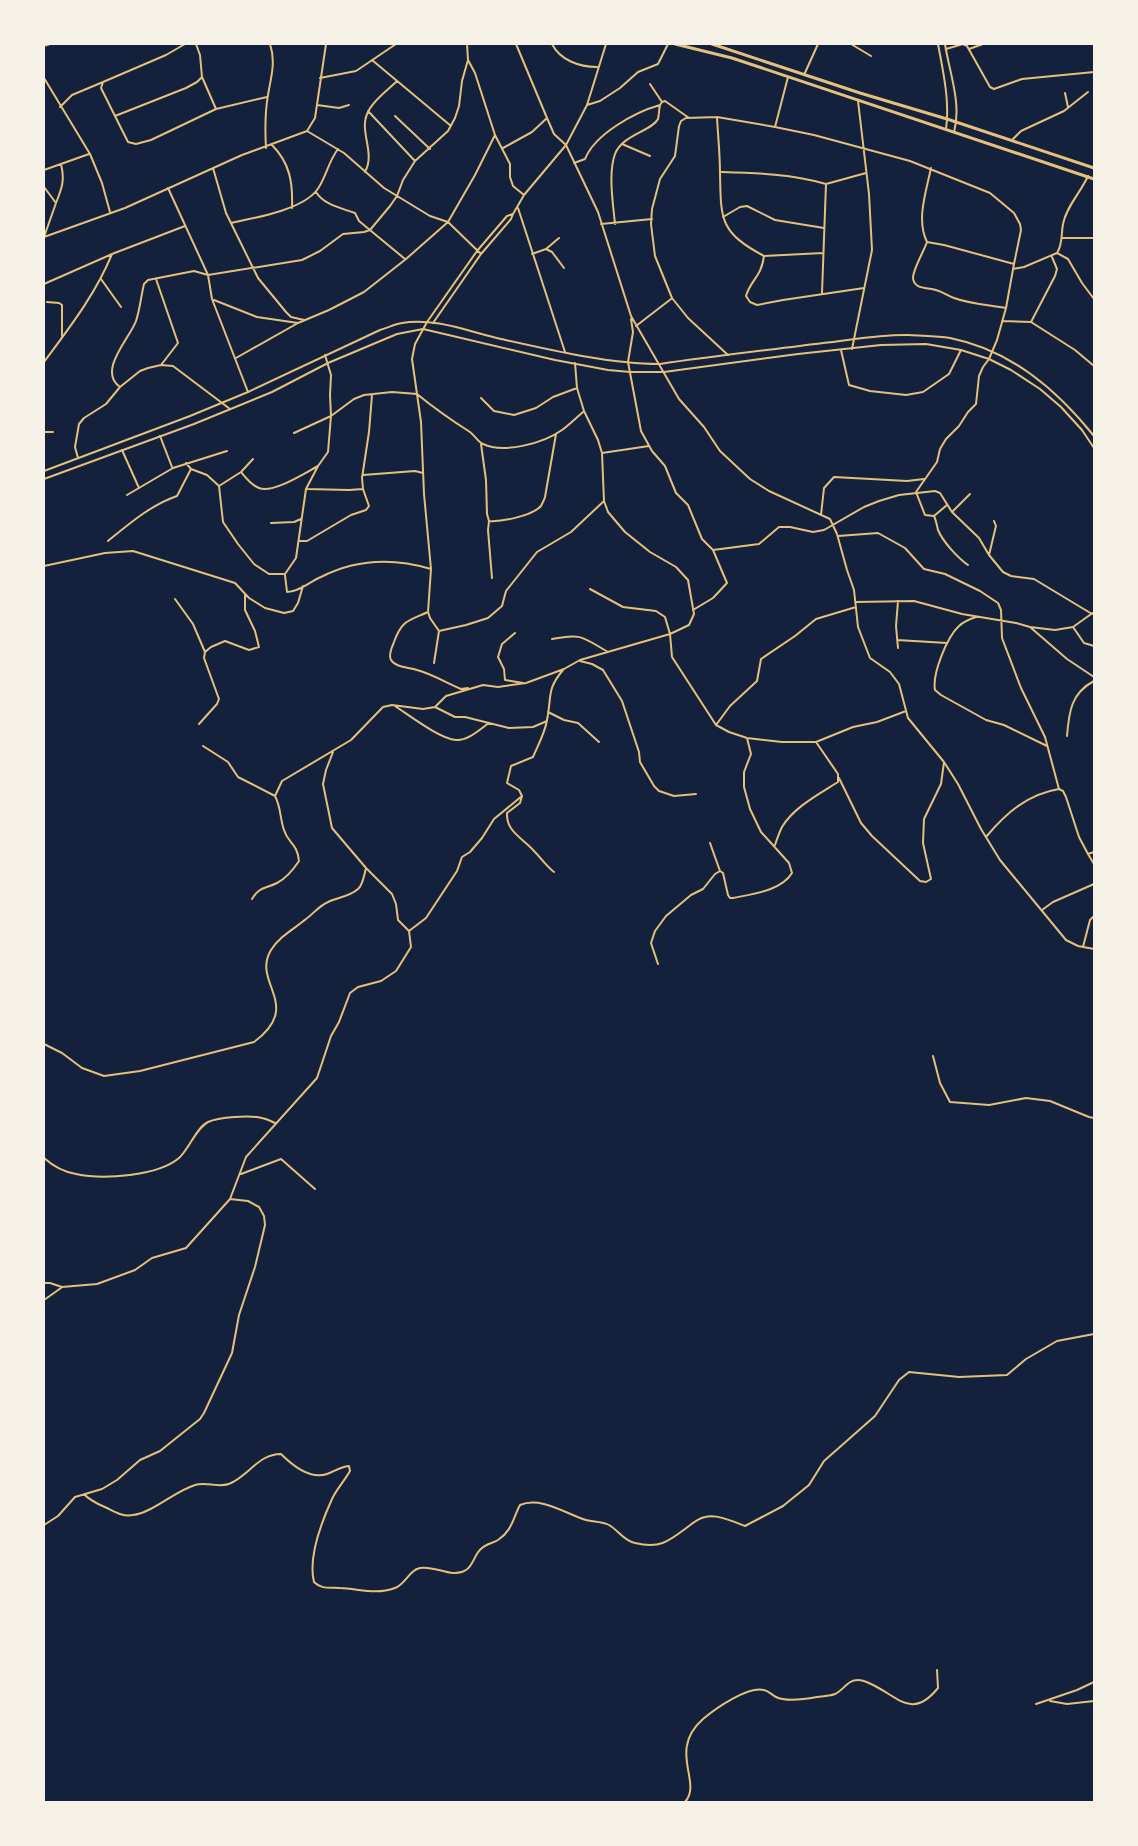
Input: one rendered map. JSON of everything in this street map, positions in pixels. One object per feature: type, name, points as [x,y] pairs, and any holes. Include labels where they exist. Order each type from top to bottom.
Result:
[{"type":"highway","points":[[675,44],[732,58],[1095,179]]},
{"type":"highway","points":[[712,44],[718,44],[804,75],[957,122],[1095,168]]},
{"type":"street","points":[[44,46],[50,44]]},
{"type":"street","points":[[60,107],[72,95],[166,55],[185,44]]},
{"type":"street","points":[[196,44],[200,55],[202,77],[216,109]]},
{"type":"street","points":[[266,148],[267,97],[273,70],[273,53],[270,44]]},
{"type":"street","points":[[44,237],[124,208],[242,155],[307,131],[315,118],[326,44]]},
{"type":"street","points":[[320,78],[356,71],[396,44]]},
{"type":"street","points":[[120,387],[114,380],[112,372],[114,361],[136,322],[144,284],[148,280],[194,271],[208,275],[302,260],[320,251],[343,234],[370,230],[397,196],[415,160],[430,149],[451,126],[459,106],[462,81],[468,60],[468,44]]},
{"type":"street","points":[[516,44],[554,134],[566,145],[598,212],[630,316],[633,332],[628,362],[641,431],[665,466],[676,493],[688,505],[702,539],[713,550],[727,583],[713,598],[693,610]]},
{"type":"street","points":[[552,44],[556,52],[565,59],[584,66],[598,67]]},
{"type":"street","points":[[587,105],[620,88],[638,72],[658,64],[668,44]]},
{"type":"street","points":[[804,75],[818,44]]},
{"type":"street","points":[[851,44],[871,56]]},
{"type":"street","points":[[938,44],[945,88],[946,129]]},
{"type":"street","points":[[945,44],[957,122],[954,132]]},
{"type":"street","points":[[946,49],[963,44],[969,49],[990,87],[994,89],[1022,79],[1095,72]]},
{"type":"street","points":[[969,49],[983,44]]},
{"type":"street","points":[[433,322],[481,254],[511,219],[524,195],[566,145],[587,105],[607,45]]},
{"type":"street","points":[[372,60],[451,126]]},
{"type":"street","points":[[468,60],[475,73],[495,135],[510,164],[513,186],[524,195]]},
{"type":"street","points":[[115,116],[186,88],[202,77]]},
{"type":"street","points":[[775,127],[788,77]]},
{"type":"street","points":[[44,78],[90,154],[102,183],[110,213]]},
{"type":"street","points":[[365,172],[370,160],[365,123],[368,111],[397,81]]},
{"type":"street","points":[[104,82],[101,88],[125,139],[136,144],[151,140],[216,109],[267,97]]},
{"type":"street","points":[[615,224],[611,189],[615,153],[622,144],[657,120],[661,103],[650,84]]},
{"type":"street","points":[[1012,140],[1021,131],[1064,111],[1088,92]]},
{"type":"street","points":[[1065,93],[1068,107]]},
{"type":"street","points":[[574,163],[585,159],[603,136],[627,119],[665,101],[689,118]]},
{"type":"street","points":[[852,349],[872,250],[858,101]]},
{"type":"street","points":[[317,105],[339,108],[349,105]]},
{"type":"street","points":[[368,111],[415,160]]},
{"type":"street","points":[[395,116],[430,149]]},
{"type":"street","points":[[717,117],[720,205],[722,217],[727,226],[744,246],[764,256],[823,253]]},
{"type":"street","points":[[728,355],[688,318],[672,298],[655,256],[652,209],[660,179],[675,156],[681,121],[689,118],[717,117],[775,127],[862,148],[931,168],[990,193],[1014,213],[1021,230],[1002,321],[992,352],[979,375],[976,404],[946,439],[940,449],[937,462],[916,492]]},
{"type":"street","points":[[502,148],[532,132],[547,118]]},
{"type":"street","points":[[307,131],[338,149],[397,196],[430,216],[448,222],[481,254]]},
{"type":"street","points":[[236,358],[298,323],[363,292],[406,259],[448,222],[495,135]]},
{"type":"street","points":[[622,144],[650,156]]},
{"type":"street","points":[[272,145],[285,160],[289,172],[293,190],[292,208]]},
{"type":"street","points":[[231,223],[292,208],[316,192],[338,149]]},
{"type":"street","points":[[44,166],[45,170],[90,154]]},
{"type":"street","points":[[44,237],[64,185],[61,164]]},
{"type":"street","points":[[213,168],[231,223],[258,278],[291,317],[304,320]]},
{"type":"street","points":[[931,168],[921,221],[927,242],[914,272],[915,284],[962,300],[1005,308]]},
{"type":"street","points":[[720,172],[752,173],[812,180],[826,184],[866,172]]},
{"type":"street","points":[[1013,269],[1057,253],[1060,248],[1066,212],[1082,190],[1088,176]]},
{"type":"street","points":[[822,294],[826,184]]},
{"type":"street","points":[[44,187],[56,203]]},
{"type":"street","points":[[167,188],[208,275],[212,299],[248,392]]},
{"type":"street","points":[[316,192],[320,199],[355,213],[359,221],[406,259]]},
{"type":"street","points":[[722,217],[740,207],[747,206],[775,220],[824,228]]},
{"type":"street","points":[[518,208],[565,352]]},
{"type":"street","points":[[434,663],[439,631],[428,612],[431,569],[421,422],[412,359],[415,344],[427,321],[477,251],[507,216],[513,214]]},
{"type":"street","points":[[601,224],[652,219]]},
{"type":"street","points":[[44,284],[111,254],[185,226]]},
{"type":"street","points":[[532,254],[546,249],[559,238]]},
{"type":"street","points":[[1062,238],[1095,238]]},
{"type":"street","points":[[927,242],[1014,264]]},
{"type":"street","points":[[546,249],[552,252],[564,268]]},
{"type":"street","points":[[1057,253],[1068,259],[1082,283],[1095,299]]},
{"type":"street","points":[[44,363],[102,279],[111,254]]},
{"type":"street","points":[[764,256],[762,270],[746,296],[750,302],[757,305],[864,288]]},
{"type":"street","points":[[1031,322],[1055,276],[1057,268],[1051,256]]},
{"type":"street","points":[[102,279],[121,307]]},
{"type":"street","points":[[156,279],[178,344],[161,365]]},
{"type":"street","points":[[636,327],[672,298]]},
{"type":"street","points":[[212,299],[257,317],[298,323]]},
{"type":"street","points":[[47,302],[59,303],[62,306],[62,338]]},
{"type":"street","points":[[630,316],[680,399],[704,427],[720,451],[750,479],[769,491],[830,519],[854,590],[858,627],[870,658],[890,672],[899,684],[908,718],[944,762],[1000,860],[1066,940],[1095,949]]},
{"type":"street","points":[[44,471],[248,392],[380,330],[402,323],[427,321],[512,342],[628,362],[660,363],[854,339],[907,335],[950,338],[1016,362],[1034,375],[1095,436]]},
{"type":"street","points":[[1002,321],[1031,322],[1075,350],[1095,366]]},
{"type":"street","points":[[44,479],[272,392],[328,363],[397,334],[423,329],[608,370],[630,372],[664,372],[739,360],[926,344],[961,350],[989,359],[1040,389],[1061,407],[1095,448]]},
{"type":"street","points":[[841,350],[849,385],[870,391],[906,395],[923,392],[949,374],[961,350]]},
{"type":"street","points":[[325,355],[331,375],[328,452],[306,489],[296,558],[285,574],[286,592],[291,592],[322,576],[353,565],[385,561],[407,562],[431,569]]},
{"type":"street","points":[[252,899],[258,890],[277,883],[290,874],[299,861],[298,850],[284,831],[276,796],[282,781],[351,740],[383,707],[392,705],[423,709],[435,707],[446,696],[483,685],[512,687],[564,669],[580,660],[670,634],[689,625],[694,614],[688,580],[676,567],[650,552],[625,532],[609,512],[604,501],[602,453],[577,388],[575,363]]},
{"type":"street","points":[[78,459],[75,447],[79,424],[84,418],[106,404],[120,387],[140,371],[161,365],[173,366],[230,409]]},
{"type":"street","points":[[481,398],[494,411],[514,415],[536,408],[577,388]]},
{"type":"street","points":[[294,432],[331,416],[363,395],[392,392],[417,394],[444,416],[473,434],[481,444],[486,480],[492,578]]},
{"type":"street","points":[[298,542],[307,541],[351,515],[366,510],[369,506],[363,489],[363,475],[372,395]]},
{"type":"street","points":[[481,444],[504,449],[547,439],[584,411]]},
{"type":"street","points":[[44,432],[53,432]]},
{"type":"street","points":[[489,521],[498,522],[517,517],[541,506],[545,497],[556,434]]},
{"type":"street","points":[[160,436],[172,468]]},
{"type":"street","points":[[602,453],[650,446]]},
{"type":"street","points":[[122,450],[139,488]]},
{"type":"street","points":[[127,495],[172,468],[227,451]]},
{"type":"street","points":[[219,486],[241,472],[253,459]]},
{"type":"street","points":[[186,463],[191,469],[207,475],[219,486],[223,522],[254,564],[269,574],[285,574]]},
{"type":"street","points":[[241,472],[250,483],[261,490],[272,489],[318,466]]},
{"type":"street","points":[[108,541],[162,501],[177,496],[191,469]]},
{"type":"street","points":[[363,475],[415,471],[423,473]]},
{"type":"street","points":[[821,515],[824,488],[834,477],[907,481],[924,479]]},
{"type":"street","points":[[306,489],[363,489]]},
{"type":"street","points":[[713,550],[759,544],[779,527],[813,532],[824,530],[871,504],[899,495],[935,491],[940,493],[952,512],[979,538],[1003,572],[1011,576],[1034,579],[1094,613],[1073,627],[1055,630],[976,617],[914,601],[856,602]]},
{"type":"street","points":[[916,492],[925,515],[934,516],[947,505]]},
{"type":"street","points":[[952,512],[970,494]]},
{"type":"street","points":[[439,631],[488,618],[502,606],[506,591],[537,552],[571,532],[604,501]]},
{"type":"street","points":[[934,516],[938,531],[968,565]]},
{"type":"street","points":[[272,523],[294,522],[302,519]]},
{"type":"street","points":[[989,555],[996,526],[994,521]]},
{"type":"street","points":[[837,536],[878,533],[905,548],[924,569],[945,574],[980,591],[998,603],[1001,610],[1002,638],[1021,688],[1045,737],[1059,789],[1066,797],[1079,837],[1095,864]]},
{"type":"street","points":[[44,566],[105,553],[133,551],[235,583],[245,595],[265,608],[284,614],[293,611],[303,586]]},
{"type":"street","points":[[590,589],[623,607],[656,610],[665,617],[670,634],[672,657],[716,725],[729,732],[747,738],[782,742],[816,742],[853,727],[877,722],[906,711]]},
{"type":"street","points":[[205,652],[225,641],[249,650],[259,647],[255,631],[244,610],[245,595]]},
{"type":"street","points":[[175,599],[193,624],[205,652],[204,658],[219,699],[200,724]]},
{"type":"street","points":[[898,600],[898,648]]},
{"type":"street","points":[[716,725],[730,706],[757,681],[761,659],[816,619],[856,606]]},
{"type":"street","points":[[428,612],[405,622],[399,629],[391,648],[392,662],[461,688],[475,687]]},
{"type":"street","points":[[976,617],[957,627],[947,643],[934,682],[935,690],[986,720],[1004,725],[1047,746]]},
{"type":"street","points":[[1030,627],[1095,679],[1084,686],[1074,702],[1069,715],[1067,736]]},
{"type":"street","points":[[1073,627],[1084,643],[1095,646]]},
{"type":"street","points":[[515,633],[502,644],[498,657],[504,669],[505,680],[526,683]]},
{"type":"street","points":[[552,639],[581,636],[608,652]]},
{"type":"street","points":[[897,640],[947,643]]},
{"type":"street","points":[[580,660],[603,670],[622,700],[632,726],[640,762],[654,786],[674,796],[696,794]]},
{"type":"street","points":[[554,872],[526,842],[518,837],[509,824],[507,813],[520,803],[522,796],[519,789],[507,783],[511,766],[533,757],[547,721],[550,690],[555,679],[564,669]]},
{"type":"street","points":[[392,705],[437,734],[456,740],[471,736],[489,722]]},
{"type":"street","points":[[435,707],[455,717],[465,717],[501,726],[533,727],[547,721]]},
{"type":"street","points":[[548,712],[564,720],[578,723],[599,742]]},
{"type":"street","points":[[710,843],[720,871],[723,873],[730,898],[758,893],[780,885],[789,879],[792,873],[791,866],[761,832],[750,809],[744,787],[744,772],[751,754],[747,738]]},
{"type":"street","points":[[816,742],[838,774],[861,824],[920,881],[926,882],[931,879],[923,843],[924,819],[941,784],[944,762]]},
{"type":"street","points":[[203,746],[228,762],[238,777],[276,796]]},
{"type":"street","points":[[44,1283],[62,1287],[97,1284],[135,1270],[152,1258],[186,1248],[230,1199],[246,1157],[317,1078],[331,1036],[350,993],[358,987],[381,981],[396,971],[411,947],[410,931],[398,920],[392,894],[332,828],[324,784],[326,770],[333,752]]},
{"type":"street","points":[[774,846],[782,827],[791,815],[838,782],[839,778]]},
{"type":"street","points":[[986,837],[1015,807],[1032,797],[1059,789]]},
{"type":"street","points":[[410,931],[426,918],[457,870],[462,857],[470,852],[482,838],[494,819],[522,796]]},
{"type":"street","points":[[1088,854],[1095,852]]},
{"type":"street","points":[[44,1044],[62,1053],[82,1068],[104,1076],[140,1071],[254,1042],[266,1033],[276,1014],[276,1002],[266,969],[266,962],[272,950],[284,935],[322,905],[351,895],[360,888],[366,868]]},
{"type":"street","points":[[658,964],[651,943],[655,931],[666,916],[691,895],[703,889],[720,871]]},
{"type":"street","points":[[1042,910],[1053,902],[1095,884]]},
{"type":"street","points":[[1083,947],[1090,920],[1095,916]]},
{"type":"street","points":[[933,1056],[940,1083],[950,1102],[989,1106],[1026,1098],[1050,1101],[1095,1118]]},
{"type":"street","points":[[44,1158],[74,1174],[92,1177],[117,1176],[168,1165],[178,1158],[208,1122],[250,1117],[263,1118],[276,1123]]},
{"type":"street","points":[[241,1174],[281,1160],[315,1189]]},
{"type":"street","points":[[44,1525],[58,1516],[75,1497],[102,1489],[117,1480],[140,1460],[160,1451],[200,1419],[204,1413],[232,1353],[238,1315],[255,1267],[265,1225],[264,1216],[259,1208],[248,1202],[230,1199]]},
{"type":"street","points":[[44,1300],[62,1287]]},
{"type":"street","points":[[84,1494],[88,1499],[119,1514],[133,1515],[146,1511],[193,1485],[202,1483],[229,1485],[255,1463],[272,1454],[281,1454],[300,1470],[321,1476],[340,1467],[349,1466],[350,1471],[333,1496],[317,1542],[312,1574],[314,1582],[329,1588],[362,1592],[383,1590],[402,1584],[412,1572],[419,1568],[464,1572],[472,1565],[482,1548],[505,1535],[513,1524],[520,1505],[528,1502],[544,1504],[573,1516],[606,1523],[628,1541],[635,1543],[656,1545],[667,1542],[706,1516],[720,1517],[746,1526],[783,1506],[809,1485],[824,1461],[875,1416],[899,1380],[909,1372],[959,1377],[1007,1375],[1026,1359],[1057,1341],[1095,1334]]},
{"type":"street","points":[[685,1803],[690,1797],[686,1762],[686,1746],[689,1736],[708,1715],[739,1695],[756,1690],[766,1690],[777,1698],[814,1697],[836,1693],[847,1683],[857,1680],[880,1688],[904,1703],[912,1704],[927,1701],[938,1688],[937,1670]]},
{"type":"street","points":[[1036,1704],[1095,1682]]},
{"type":"street","points":[[1047,1700],[1067,1704],[1095,1701]]}]
